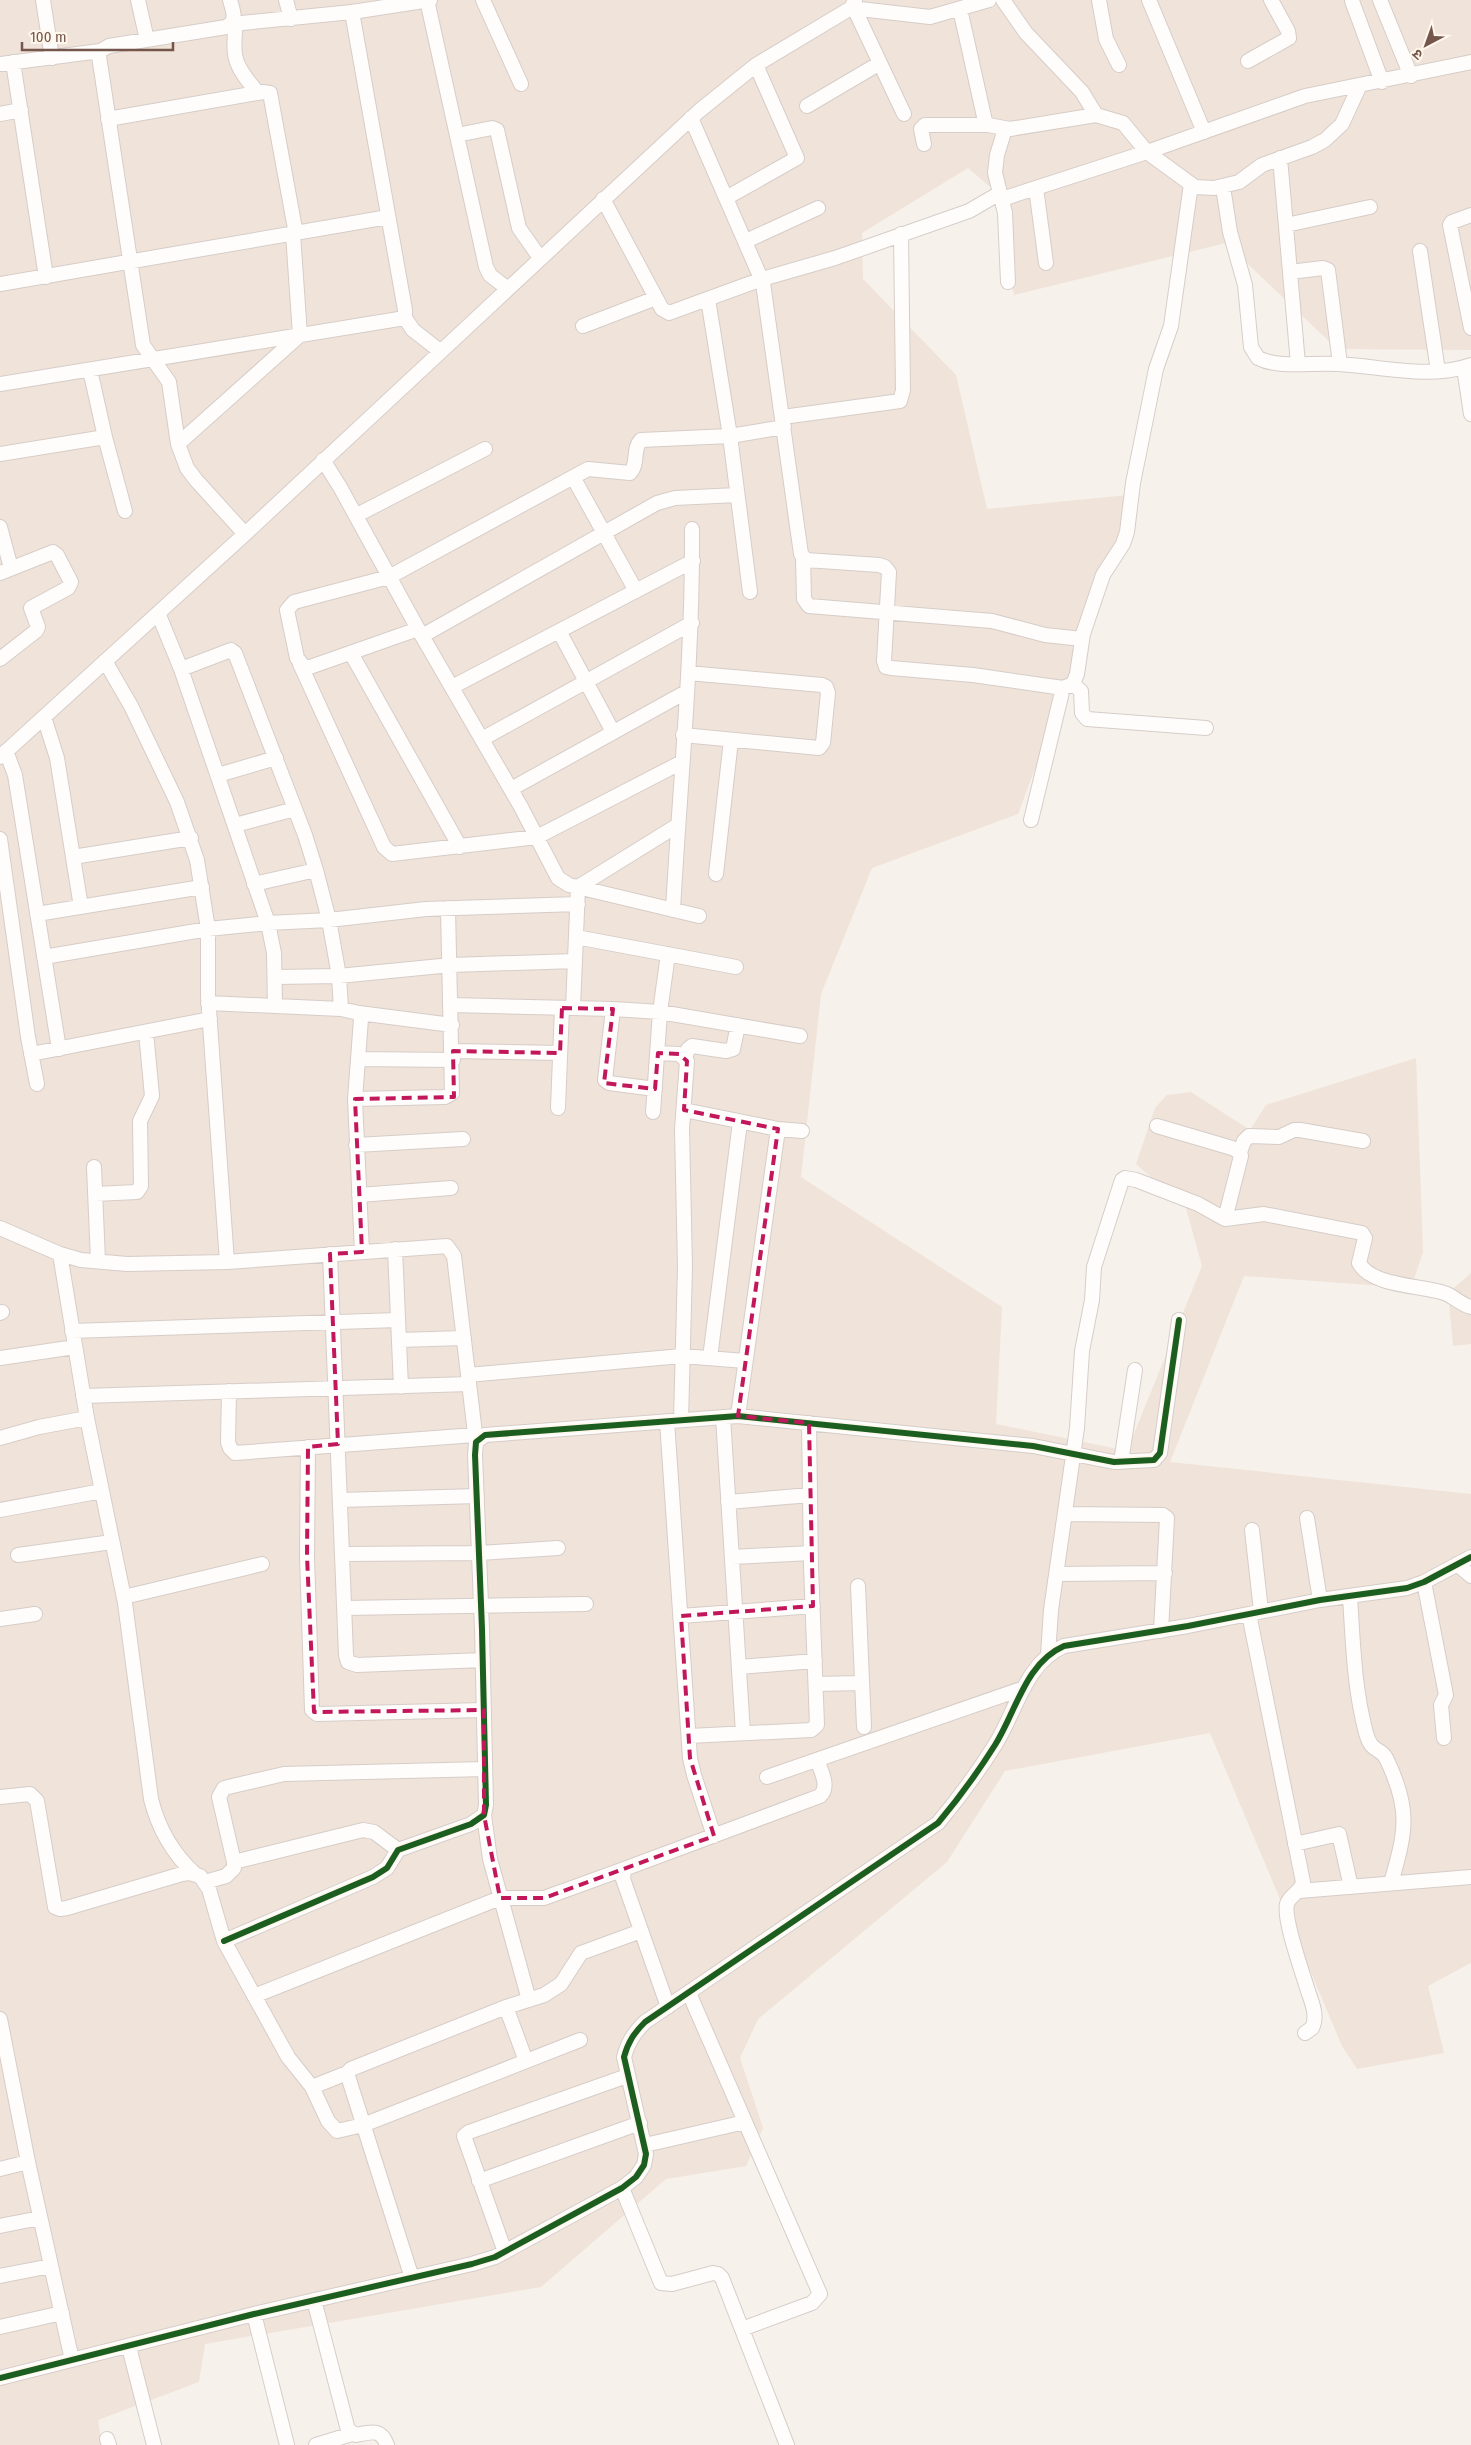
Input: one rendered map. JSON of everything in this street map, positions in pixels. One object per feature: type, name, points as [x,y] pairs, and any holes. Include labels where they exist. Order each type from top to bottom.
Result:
[{"type":"street","points":[[43,0],[52,58]]},
{"type":"street","points":[[138,0],[147,40]]},
{"type":"street","points":[[230,0],[234,13],[233,44],[236,65],[258,92]]},
{"type":"street","points":[[286,0],[291,19]]},
{"type":"street","points":[[46,277],[21,110],[7,63],[100,51],[109,46],[226,27],[234,24],[352,12],[428,0],[486,267],[490,275],[508,288]]},
{"type":"street","points":[[483,0],[521,84]]},
{"type":"street","points":[[59,1048],[15,775],[3,754],[245,534],[691,118],[756,65],[853,5],[918,17],[939,16],[989,0]]},
{"type":"street","points":[[1003,0],[1026,33],[1082,92],[1096,115]]},
{"type":"street","points":[[1099,0],[1106,39],[1119,65]]},
{"type":"street","points":[[1149,0],[1204,132]]},
{"type":"street","points":[[1248,61],[1288,38],[1288,31],[1271,0]]},
{"type":"street","points":[[1380,0],[1411,76]]},
{"type":"street","points":[[1352,1],[1382,82]]},
{"type":"street","points":[[853,5],[904,114]]},
{"type":"street","points":[[960,10],[984,121],[988,125]]},
{"type":"street","points":[[352,12],[405,310],[404,318],[413,330],[440,351]]},
{"type":"street","points":[[100,51],[108,119],[143,345],[169,382],[178,444],[182,456],[196,480],[245,534]]},
{"type":"street","points":[[603,199],[656,298],[662,308],[669,313],[762,278],[822,262],[969,211],[1001,196],[1036,188],[1147,152],[1305,96],[1359,87],[1471,62]]},
{"type":"street","points":[[807,106],[880,64]]},
{"type":"street","points":[[726,198],[797,158],[756,65]]},
{"type":"street","points":[[924,144],[921,129],[925,125],[988,125],[1005,129],[1096,115],[1122,124],[1147,152],[1191,184],[1203,189],[1224,187],[1239,182],[1256,168],[1312,147],[1335,132],[1348,114],[1359,87]]},
{"type":"street","points":[[108,119],[258,92],[267,91],[272,95],[295,234],[300,335]]},
{"type":"street","points":[[0,114],[21,110]]},
{"type":"street","points":[[691,118],[762,278],[803,558],[804,599],[809,606],[992,622],[1052,637],[1082,639]]},
{"type":"street","points":[[457,135],[492,128],[497,130],[519,228],[540,258]]},
{"type":"street","points":[[1005,129],[995,165],[996,182],[1006,218],[1008,282]]},
{"type":"street","points":[[1280,158],[1298,364]]},
{"type":"street","points":[[1031,820],[1068,686],[1077,674],[1082,639],[1106,569],[1123,544],[1127,532],[1133,484],[1156,369],[1171,326],[1191,184]]},
{"type":"street","points":[[1224,187],[1231,238],[1245,285],[1253,353],[1264,361],[1298,364],[1340,364],[1438,371],[1467,366],[1471,414]]},
{"type":"street","points":[[1036,188],[1046,262]]},
{"type":"street","points":[[1286,225],[1370,207]]},
{"type":"street","points":[[746,241],[818,208]]},
{"type":"street","points":[[1471,215],[1452,222],[1450,225],[1471,328]]},
{"type":"street","points":[[0,284],[388,217]]},
{"type":"street","points":[[682,762],[537,838],[398,854],[387,851],[300,664],[288,616],[289,605],[389,576],[573,477],[594,468],[630,473],[634,468],[636,447],[640,440],[730,436],[784,422],[900,400],[903,390],[901,234]]},
{"type":"street","points":[[1420,252],[1438,371]]},
{"type":"street","points":[[1290,272],[1322,268],[1328,270],[1340,364]]},
{"type":"street","points":[[583,326],[656,298]]},
{"type":"street","points":[[708,299],[730,436],[750,592]]},
{"type":"street","points":[[0,384],[404,318]]},
{"type":"street","points":[[178,444],[300,335]]},
{"type":"street","points":[[90,370],[105,437],[125,511]]},
{"type":"street","points":[[0,454],[105,437]]},
{"type":"street","points":[[356,515],[485,449]]},
{"type":"street","points":[[323,460],[511,789],[558,878],[578,887],[699,916]]},
{"type":"street","points":[[573,477],[636,591]]},
{"type":"street","points":[[300,664],[310,667],[420,632],[665,500],[737,494]]},
{"type":"street","points":[[0,527],[6,570],[53,552],[57,556],[71,585],[31,608],[38,626],[36,631],[0,659]]},
{"type":"street","points":[[673,910],[683,735],[692,623],[692,529]]},
{"type":"street","points":[[803,558],[810,561],[885,567],[889,572],[884,661],[886,667],[1068,686],[1081,691],[1082,714],[1087,719],[1206,728]]},
{"type":"street","points":[[452,687],[693,561]]},
{"type":"street","points":[[158,613],[181,669],[268,923],[276,977],[275,1006]]},
{"type":"street","points":[[482,739],[692,623]]},
{"type":"street","points":[[559,631],[613,732]]},
{"type":"street","points":[[181,669],[231,650],[236,653],[316,870],[329,920],[339,976],[342,1009]]},
{"type":"street","points":[[351,653],[460,847]]},
{"type":"street","points":[[106,661],[155,755],[191,838],[202,887],[208,929],[208,1002],[227,1262]]},
{"type":"street","points":[[683,735],[819,748],[823,743],[828,690],[822,685],[688,673]]},
{"type":"street","points":[[511,789],[686,692]]},
{"type":"street","points":[[44,717],[57,758],[81,906]]},
{"type":"street","points":[[716,874],[731,740]]},
{"type":"street","points":[[218,775],[276,758]]},
{"type":"street","points":[[235,825],[295,809]]},
{"type":"street","points":[[578,887],[678,825]]},
{"type":"street","points":[[73,857],[191,838]]},
{"type":"street","points":[[0,839],[37,1084]]},
{"type":"street","points":[[254,884],[316,870]]},
{"type":"street","points":[[37,914],[202,887]]},
{"type":"street","points":[[558,1108],[560,1052],[575,961],[578,887]]},
{"type":"street","points":[[44,957],[208,929],[268,923],[329,920],[448,908],[578,904]]},
{"type":"street","points":[[355,1099],[449,1096],[454,1089],[448,908]]},
{"type":"street","points":[[576,937],[736,967]]},
{"type":"street","points":[[653,1112],[660,1012],[668,954]]},
{"type":"street","points":[[276,977],[339,976],[451,965],[575,961]]},
{"type":"street","points":[[208,1002],[342,1009],[359,1013],[452,1025]]},
{"type":"street","points":[[452,1005],[660,1012],[800,1036]]},
{"type":"street","points":[[613,1009],[605,1080],[609,1083],[655,1089]]},
{"type":"street","points":[[359,1013],[361,1019],[355,1099],[362,1252]]},
{"type":"street","points":[[31,1054],[210,1019]]},
{"type":"street","points":[[714,1836],[694,1776],[689,1736],[681,1616],[674,1421],[682,1356],[685,1267],[684,1110],[686,1058],[688,1049],[692,1046],[726,1051],[734,1049],[738,1026]]},
{"type":"street","points":[[95,1194],[137,1192],[141,1186],[140,1121],[141,1115],[151,1102],[152,1096],[146,1032]]},
{"type":"street","points":[[358,1059],[560,1052]]},
{"type":"street","points":[[658,1053],[678,1054],[686,1058]]},
{"type":"street","points":[[684,1110],[778,1129],[802,1131]]},
{"type":"street","points":[[710,1358],[740,1122]]},
{"type":"street","points":[[1157,1126],[1240,1152]]},
{"type":"street","points":[[738,1416],[778,1129]]},
{"type":"street","points":[[1225,1219],[1241,1156],[1240,1152],[1244,1141],[1249,1136],[1279,1137],[1294,1130],[1363,1141]]},
{"type":"street","points":[[356,1145],[463,1139]]},
{"type":"street","points":[[94,1167],[98,1261]]},
{"type":"street","points":[[1048,1655],[1051,1610],[1073,1453],[1082,1351],[1092,1300],[1094,1267],[1119,1184],[1126,1178],[1136,1180],[1198,1204],[1225,1219],[1264,1214],[1362,1233],[1365,1238],[1360,1263],[1366,1272],[1384,1281],[1447,1294],[1471,1307]]},
{"type":"street","points":[[359,1195],[452,1188]]},
{"type":"street","points":[[0,1228],[60,1254],[98,1261],[161,1264],[227,1262],[439,1246],[447,1246],[452,1250],[475,1439],[482,1604],[486,1805],[484,1815],[490,1859],[529,2000]]},
{"type":"street","points":[[395,1249],[401,1387]]},
{"type":"street","points":[[60,1254],[87,1418],[124,1596],[154,1814],[182,1862],[200,1878],[224,1940],[288,2057],[312,2087],[332,2127],[342,2130],[362,2125],[580,2040]]},
{"type":"street","points":[[330,1254],[346,1655],[352,1664],[483,1660]]},
{"type":"street","points":[[72,1331],[398,1320]]},
{"type":"street","points":[[229,1392],[228,1442],[232,1452],[239,1453],[338,1444],[475,1439],[485,1435],[738,1416],[1033,1446],[1102,1460],[1121,1462],[1154,1460],[1160,1453],[1178,1320]]},
{"type":"street","points":[[399,1340],[464,1338]]},
{"type":"street","points":[[0,1358],[75,1347]]},
{"type":"street","points":[[83,1396],[401,1387],[682,1356],[745,1361]]},
{"type":"street","points":[[1121,1462],[1135,1370]]},
{"type":"street","points":[[723,1416],[743,1733]]},
{"type":"street","points":[[0,1438],[39,1427],[87,1418]]},
{"type":"street","points":[[689,1736],[813,1729],[817,1722],[812,1606],[809,1424]]},
{"type":"street","points":[[308,1447],[307,1556],[312,1710],[317,1714],[484,1710]]},
{"type":"street","points":[[0,1510],[102,1490]]},
{"type":"street","points":[[728,1502],[810,1495]]},
{"type":"street","points":[[340,1500],[477,1496]]},
{"type":"street","points":[[1065,1514],[1165,1516],[1168,1522],[1161,1631]]},
{"type":"street","points":[[1307,1518],[1320,1600]]},
{"type":"street","points":[[1252,1530],[1255,1613],[1303,1882],[1299,1892],[1290,1899],[1287,1909],[1295,1945],[1315,2014],[1312,2028],[1305,2033]]},
{"type":"street","points":[[18,1555],[112,1542]]},
{"type":"street","points":[[342,1554],[480,1552],[558,1548]]},
{"type":"street","points":[[732,1557],[811,1553]]},
{"type":"street","points":[[0,2378],[254,2314],[472,2264],[505,2252],[622,2188],[636,2177],[644,2165],[646,2154],[640,2123],[627,2076],[624,2057],[627,2044],[645,2022],[938,1823],[964,1791],[994,1746],[1034,1670],[1048,1655],[1064,1646],[1161,1631],[1320,1600],[1389,1592],[1424,1582],[1471,1557]]},
{"type":"street","points":[[124,1596],[262,1564]]},
{"type":"street","points":[[1457,1564],[1471,1576]]},
{"type":"street","points":[[1056,1574],[1165,1573]]},
{"type":"street","points":[[1424,1582],[1446,1695],[1441,1705],[1444,1738]]},
{"type":"street","points":[[858,1586],[864,1727]]},
{"type":"street","points":[[1350,1596],[1362,1717],[1370,1746],[1385,1757],[1401,1802],[1404,1818],[1403,1838],[1391,1883]]},
{"type":"street","points":[[345,1608],[482,1604],[586,1604]]},
{"type":"street","points":[[681,1616],[812,1606]]},
{"type":"street","points":[[0,1619],[35,1614]]},
{"type":"street","points":[[739,1667],[815,1661]]},
{"type":"street","points":[[816,1684],[862,1683]]},
{"type":"street","points":[[768,1777],[1024,1688]]},
{"type":"street","points":[[254,1996],[500,1898],[544,1898],[820,1796],[824,1792],[825,1786],[817,1760]]},
{"type":"street","points":[[0,1797],[30,1794],[37,1801],[55,1907],[60,1909],[182,1874],[200,1878],[231,1873],[234,1862],[219,1796],[224,1788],[284,1774],[485,1769]]},
{"type":"street","points":[[224,1940],[374,1877],[387,1868],[398,1850],[471,1824],[484,1815]]},
{"type":"street","points":[[234,1862],[363,1830],[374,1832],[398,1850]]},
{"type":"street","points":[[1295,1844],[1339,1834],[1351,1887]]},
{"type":"street","points":[[624,1869],[623,1879],[668,2007]]},
{"type":"street","points":[[1299,1892],[1471,1877]]},
{"type":"street","points":[[312,2087],[347,2073],[351,2069],[553,1990],[568,1976],[577,1958],[587,1949],[641,1931]]},
{"type":"street","points":[[688,1993],[820,2294],[812,2303],[742,2329]]},
{"type":"street","points":[[506,2007],[526,2061]]},
{"type":"street","points":[[0,2019],[28,2162],[72,2360]]},
{"type":"street","points":[[347,2073],[412,2278]]},
{"type":"street","points":[[505,2252],[464,2141],[464,2136],[469,2132],[627,2076]]},
{"type":"street","points":[[645,2145],[745,2122]]},
{"type":"street","points":[[479,2181],[640,2123]]},
{"type":"street","points":[[0,2169],[28,2162]]},
{"type":"street","points":[[622,2188],[661,2283],[672,2284],[708,2274],[718,2274],[726,2286],[787,2445]]},
{"type":"street","points":[[0,2226],[40,2218]]},
{"type":"street","points":[[0,2276],[51,2266]]},
{"type":"street","points":[[314,2300],[345,2422],[352,2434]]},
{"type":"street","points":[[0,2327],[62,2313]]},
{"type":"street","points":[[254,2314],[287,2445]]},
{"type":"street","points":[[129,2347],[154,2445]]},
{"type":"street","points":[[316,2445],[352,2434],[356,2436],[375,2432],[384,2436],[387,2445]]},
{"type":"highlighted area","points":[[562,1008],[613,1009],[604,1083],[655,1089],[658,1053],[679,1054],[687,1061],[684,1110],[778,1129],[738,1416],[809,1423],[813,1606],[681,1616],[690,1758],[714,1836],[544,1898],[500,1898],[484,1815],[484,1710],[314,1712],[307,1556],[308,1447],[338,1444],[330,1254],[362,1252],[355,1099],[454,1097],[453,1051],[560,1053]]},
{"type":"shaded area","points":[[0,0],[1471,0],[1471,350],[1337,349],[1226,243],[1014,295],[995,191],[968,168],[862,233],[863,279],[956,375],[987,509],[1138,494],[1018,814],[872,868],[821,994],[801,1177],[1002,1307],[996,1424],[1127,1451],[1202,1266],[1186,1208],[1136,1164],[1155,1108],[1167,1095],[1191,1092],[1250,1130],[1266,1105],[1416,1058],[1423,1252],[1411,1288],[1244,1276],[1170,1462],[1471,1494],[1471,1963],[1428,1986],[1444,2053],[1357,2069],[1342,2046],[1210,1733],[1005,1771],[947,1862],[758,2019],[740,2058],[763,2128],[746,2166],[666,2179],[541,2287],[205,2344],[199,2382],[98,2420],[102,2445],[0,2445]]},
{"type":"shaded area","points":[[1471,1273],[1471,1344],[1453,1346],[1448,1293]]},
{"type":"cycle path","points":[[224,1941],[373,1877],[387,1868],[398,1850],[471,1824],[484,1815],[486,1805],[482,1629],[475,1455],[476,1442],[485,1435],[738,1416],[1033,1446],[1114,1462],[1154,1460],[1160,1453],[1179,1320]]},
{"type":"cycle path","points":[[0,2378],[254,2314],[472,2264],[495,2257],[622,2188],[636,2177],[644,2165],[646,2154],[624,2057],[630,2042],[638,2030],[645,2022],[938,1823],[989,1755],[1031,1676],[1051,1654],[1064,1646],[1188,1626],[1320,1600],[1407,1588],[1424,1582],[1471,1557]]}]
